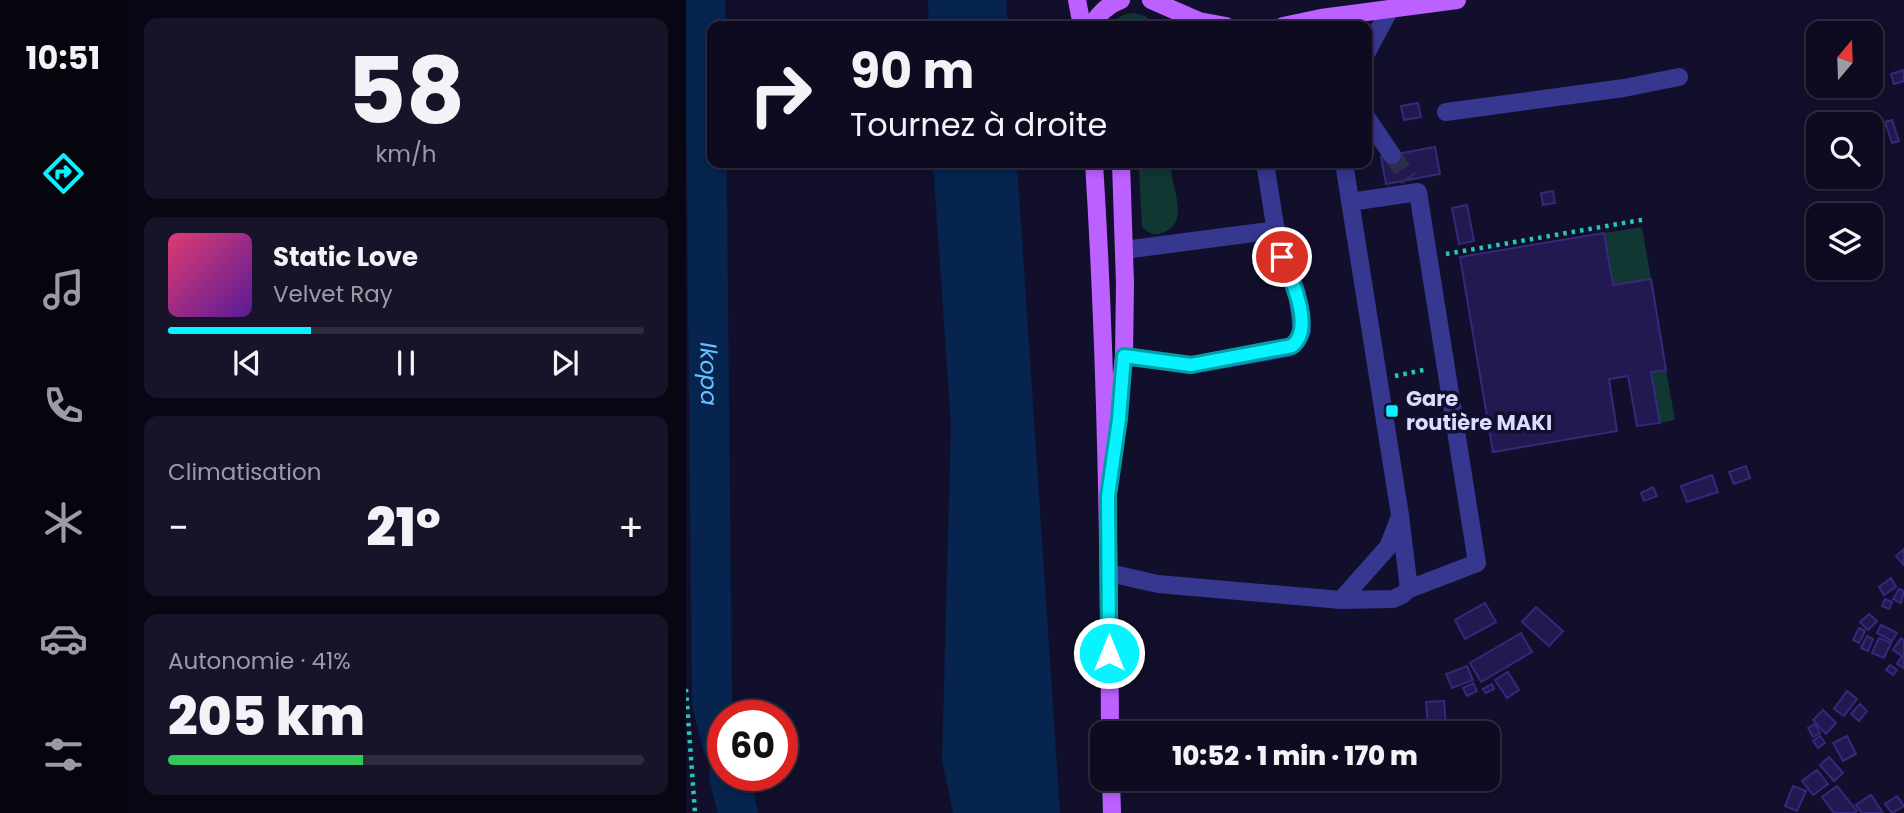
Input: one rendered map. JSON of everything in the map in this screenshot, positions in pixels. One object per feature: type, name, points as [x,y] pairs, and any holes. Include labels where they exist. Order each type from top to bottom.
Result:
[{"type":"main road","points":[[1077,0],[1081,21]]},
{"type":"main road","points":[[1094,21],[1099,13],[1121,0]]},
{"type":"main road","points":[[1327,21],[1457,0]]},
{"type":"main road","points":[[1160,4],[1177,21]]},
{"type":"main road","points":[[1160,4],[1199,21]]},
{"type":"main road","points":[[1094,168],[1102,284],[1108,496],[1110,721]]},
{"type":"main road","points":[[1108,496],[1119,419],[1124,356],[1121,168]]},
{"type":"main road","points":[[1111,791],[1112,813]]},
{"type":"lane","points":[[1372,43],[1390,9]]},
{"type":"lane","points":[[1446,112],[1624,88],[1679,77]]},
{"type":"lane","points":[[1372,125],[1392,155]]},
{"type":"lane","points":[[1124,356],[1191,365],[1287,348],[1297,342],[1302,331],[1297,293],[1282,257],[1266,168]]},
{"type":"lane","points":[[1345,168],[1400,516],[1409,589]]},
{"type":"lane","points":[[1109,573],[1158,584],[1340,600],[1394,599],[1409,589],[1477,563],[1428,257],[1414,186],[1350,202]]},
{"type":"lane","points":[[1124,250],[1277,230]]},
{"type":"lane","points":[[1340,600],[1388,547],[1400,516]]},
{"type":"path","points":[[1428,257],[1647,219]]},
{"type":"path","points":[[1379,380],[1445,364]]},
{"type":"path","points":[[686,688],[695,813]]},
{"type":"green space","points":[[1134,13],[1152,21],[1115,21],[1123,15]]},
{"type":"green space","points":[[1171,168],[1178,212],[1171,228],[1162,233],[1151,233],[1142,227],[1139,170]]},
{"type":"green space","points":[[1642,227],[1651,279],[1613,285],[1604,233]]},
{"type":"green space","points":[[1666,370],[1675,420],[1660,423],[1651,372]]},
{"type":"water","points":[[928,0],[1006,0],[1008,21],[929,21]]},
{"type":"water","points":[[933,168],[1017,168],[1060,813],[953,813],[942,760],[951,425]]},
{"type":"building","points":[[1904,70],[1904,81],[1894,84],[1891,74]]},
{"type":"building","points":[[1418,103],[1421,117],[1404,120],[1401,106]]},
{"type":"building","points":[[1892,120],[1899,141],[1892,143],[1885,122]]},
{"type":"building","points":[[1435,147],[1440,174],[1386,184],[1381,157]]},
{"type":"building","points":[[1553,191],[1555,203],[1543,205],[1541,193]]},
{"type":"building","points":[[1467,205],[1474,241],[1459,244],[1452,208]]},
{"type":"building","points":[[1604,233],[1613,285],[1651,279],[1666,370],[1651,372],[1660,423],[1637,426],[1628,376],[1609,379],[1617,431],[1493,452],[1460,257]]},
{"type":"building","points":[[1746,466],[1750,478],[1734,484],[1729,472]]},
{"type":"building","points":[[1712,475],[1718,492],[1687,502],[1681,486]]},
{"type":"building","points":[[1653,487],[1657,496],[1644,501],[1641,493]]},
{"type":"building","points":[[1904,549],[1904,565],[1896,556]]},
{"type":"building","points":[[1891,578],[1896,587],[1884,595],[1879,587]]},
{"type":"building","points":[[1899,589],[1904,591],[1901,603],[1893,599]]},
{"type":"building","points":[[1885,599],[1892,602],[1889,609],[1882,606]]},
{"type":"building","points":[[1485,603],[1496,622],[1465,639],[1455,620]]},
{"type":"building","points":[[1536,607],[1563,631],[1549,646],[1522,622]]},
{"type":"building","points":[[1869,614],[1877,621],[1868,630],[1860,622]]},
{"type":"building","points":[[1881,625],[1897,633],[1892,641],[1877,633]]},
{"type":"building","points":[[1859,628],[1865,631],[1859,643],[1853,640]]},
{"type":"building","points":[[1521,633],[1532,652],[1481,682],[1470,663]]},
{"type":"building","points":[[1867,636],[1873,639],[1868,651],[1861,648]]},
{"type":"building","points":[[1879,638],[1891,643],[1884,658],[1872,653]]},
{"type":"building","points":[[1901,638],[1904,640],[1904,657],[1893,650]]},
{"type":"building","points":[[1902,656],[1904,657],[1904,668],[1897,664]]},
{"type":"building","points":[[1890,665],[1897,670],[1893,675],[1886,670]]},
{"type":"building","points":[[1467,666],[1473,680],[1452,688],[1446,674]]},
{"type":"building","points":[[1508,672],[1519,690],[1507,698],[1495,680]]},
{"type":"building","points":[[1473,683],[1477,691],[1467,696],[1463,688]]},
{"type":"building","points":[[1492,684],[1494,689],[1486,693],[1483,689]]},
{"type":"building","points":[[1847,691],[1857,699],[1844,716],[1834,709]]},
{"type":"building","points":[[1444,701],[1446,721],[1428,721],[1426,702]]},
{"type":"building","points":[[1860,704],[1867,711],[1859,721],[1851,714]]},
{"type":"building","points":[[1823,710],[1836,723],[1826,734],[1813,720]]},
{"type":"building","points":[[1815,724],[1820,733],[1813,737],[1808,728]]},
{"type":"building","points":[[1820,736],[1825,743],[1818,748],[1813,741]]},
{"type":"building","points":[[1847,736],[1856,754],[1843,761],[1833,743]]},
{"type":"building","points":[[1829,757],[1843,773],[1834,781],[1820,765]]},
{"type":"building","points":[[1817,770],[1828,784],[1813,795],[1802,781]]},
{"type":"building","points":[[1793,786],[1806,791],[1797,811],[1785,806]]},
{"type":"building","points":[[1837,786],[1857,811],[1834,813],[1822,797]]},
{"type":"building","points":[[1871,795],[1883,813],[1862,813],[1856,805]]},
{"type":"building","points":[[1897,796],[1904,806],[1892,813],[1885,804]]},
{"type":"waterway","name":"Ikopa","points":[[705,0],[712,700]]},
{"type":"waterway","name":"Ikopa","points":[[733,791],[738,813]]},
{"type":"tunnel","points":[[1392,155],[1409,179]]},
{"type":"place","name":"Gare routière MAKI","points":[[1392,411]]},
{"type":"route","points":[[1109,653],[1108,496],[1119,419],[1124,356],[1191,365],[1292,346],[1302,331],[1297,293],[1282,257]]}]
